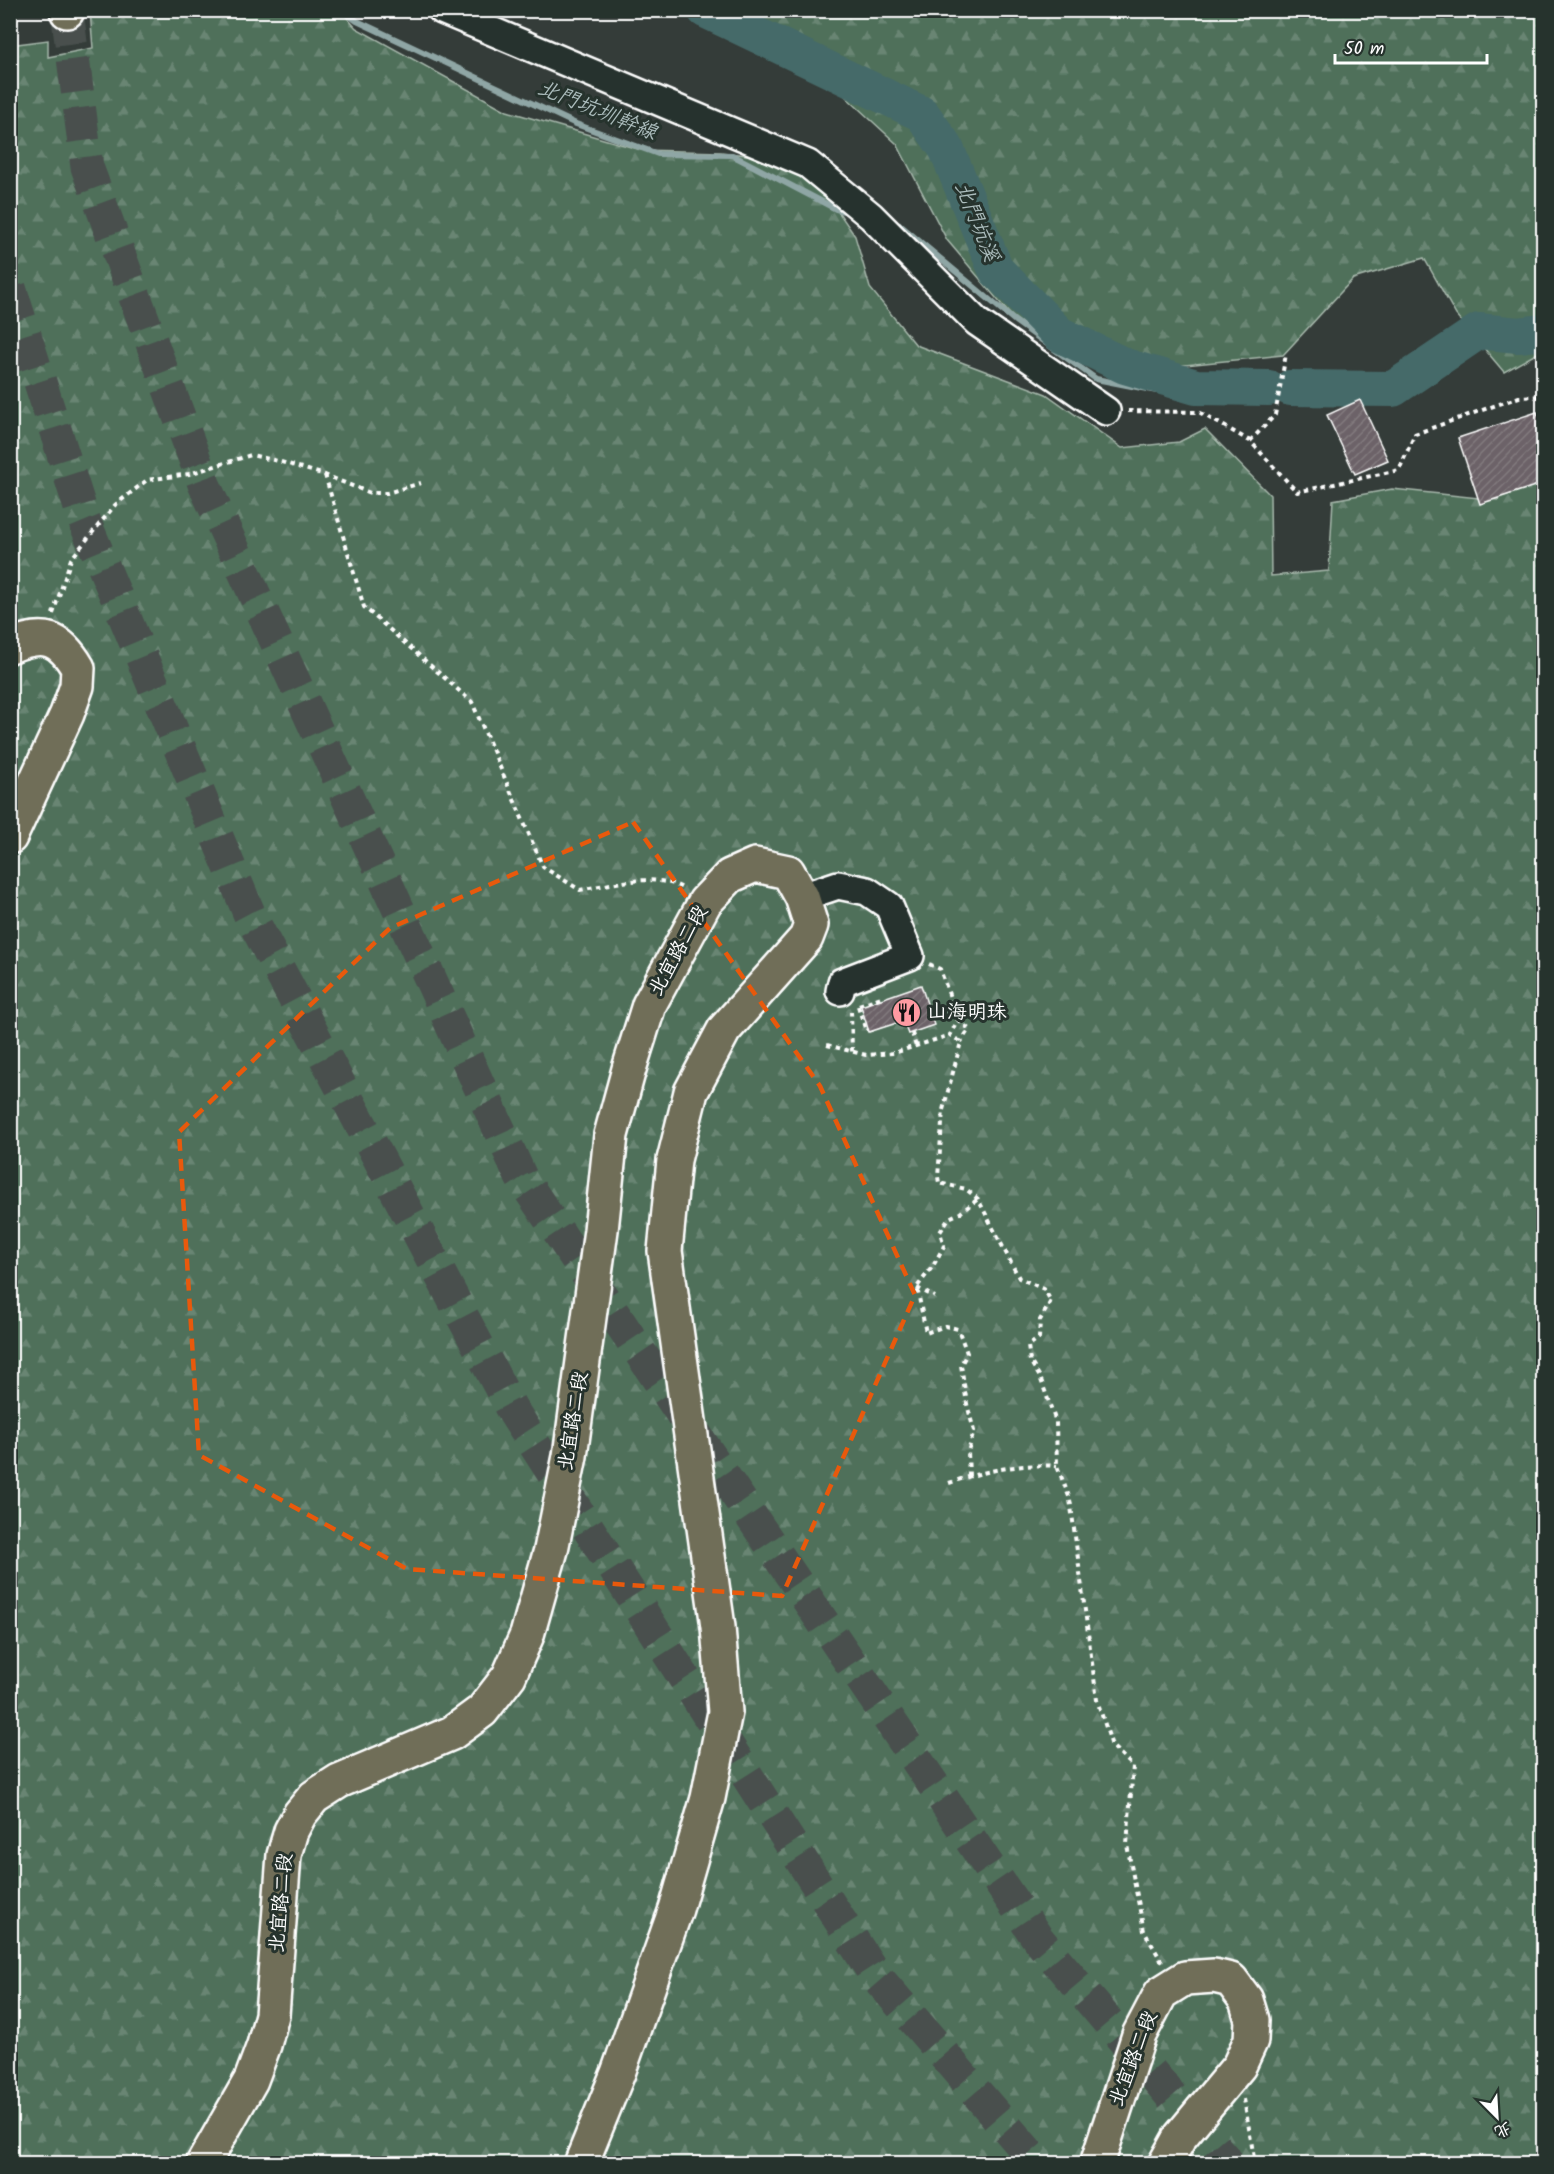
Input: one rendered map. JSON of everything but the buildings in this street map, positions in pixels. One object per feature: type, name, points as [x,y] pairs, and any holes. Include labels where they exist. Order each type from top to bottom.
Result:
[{"type":"main road","points":[[10,646],[28,639],[45,638],[61,645],[78,668],[77,686],[67,714],[10,837]]},
{"type":"main road","name":"北宜路二段","points":[[203,2163],[251,2080],[264,2045],[272,2015],[284,1855],[291,1831],[300,1814],[314,1797],[339,1781],[452,1733],[482,1711],[509,1676],[527,1635],[551,1550],[570,1456],[601,1230],[611,1136],[649,1005],[705,902],[730,876],[755,865],[788,872],[802,897],[811,925],[806,938],[724,1030],[691,1092],[674,1160],[665,1251],[718,1627],[725,1712],[708,1798],[676,1909],[618,2073],[580,2163]]},
{"type":"main road","points":[[1165,2163],[1180,2137],[1239,2066],[1251,2040],[1252,2020],[1246,2000],[1231,1980],[1214,1976],[1185,1978]]},
{"type":"main road","name":"北宜路二段","points":[[1097,2163],[1139,2035],[1161,1993],[1185,1978]]},
{"type":"lane","points":[[442,10],[808,164],[871,216],[977,322],[1106,411]]},
{"type":"lane","points":[[802,897],[838,885],[867,891],[889,906],[910,956],[842,982],[849,1002]]},
{"type":"path","points":[[1250,441],[1275,416],[1286,354]]},
{"type":"path","points":[[1106,411],[1199,412],[1250,441],[1297,492],[1399,470],[1415,434],[1519,397],[1544,396]]},
{"type":"path","points":[[45,638],[70,559],[115,505],[147,480],[189,474],[251,454],[325,476],[370,493],[387,493],[421,483]]},
{"type":"path","points":[[325,476],[364,607],[472,702],[543,867],[580,890],[633,880],[675,884],[705,902]]},
{"type":"path","points":[[910,956],[940,969],[958,1020],[969,1029],[962,1042],[943,1110],[939,1183],[966,1189],[978,1199],[1019,1278],[1044,1289],[1051,1301],[1040,1320],[1038,1338],[1028,1346],[1029,1360],[1040,1377],[1056,1422],[1056,1466],[1070,1499],[1097,1700],[1112,1746],[1133,1766],[1127,1845],[1144,1931],[1162,1963],[1185,1978]]},
{"type":"path","points":[[849,1002],[866,1031],[869,1030]]},
{"type":"path","points":[[849,1002],[852,1052]]},
{"type":"path","points":[[827,1045],[866,1055],[894,1053],[951,1035],[958,1020]]},
{"type":"path","points":[[912,1033],[916,1047]]},
{"type":"path","points":[[951,1035],[962,1042]]},
{"type":"path","points":[[969,1476],[968,1452],[974,1431],[961,1365],[967,1353],[958,1329],[945,1326],[927,1333],[917,1287],[933,1266],[944,1246],[940,1232],[949,1218],[960,1213],[978,1199]]},
{"type":"path","points":[[917,1287],[935,1297]]},
{"type":"path","points":[[949,1483],[1014,1466],[1056,1466]]},
{"type":"path","points":[[1239,2066],[1255,2163]]},
{"type":"highlighted area","points":[[633,822],[820,1086],[915,1295],[782,1596],[407,1569],[199,1455],[179,1132],[390,928]]},
{"type":"green space","points":[[90,11],[341,11],[356,28],[507,111],[641,150],[721,152],[771,158],[822,188],[855,236],[870,288],[916,345],[1046,394],[1122,448],[1179,442],[1205,429],[1270,495],[1271,576],[1329,571],[1333,500],[1392,489],[1498,500],[1543,444],[1543,2163],[11,2163],[10,45],[48,40],[48,57],[93,48]]},
{"type":"green space","points":[[697,11],[1543,11],[1543,350],[1504,372],[1456,315],[1424,258],[1353,279],[1283,355],[1185,365],[1072,360],[1013,318],[947,240],[897,144],[833,85],[710,21]]},
{"type":"waterway","name":"北門坑圳幹線","points":[[342,10],[357,21],[576,124],[658,154],[732,155],[836,209],[848,212]]},
{"type":"waterway","name":"北門坑溪","points":[[705,10],[922,114],[946,148],[996,270],[1059,334],[1125,366],[1196,387],[1269,388]]},
{"type":"waterway","name":"北門坑圳幹線","points":[[900,225],[1015,321],[1096,379],[1157,391],[1196,387]]},
{"type":"waterway","name":"北門坑溪","points":[[1290,388],[1393,389],[1479,331],[1518,335],[1544,332]]},
{"type":"tunnel","points":[[67,11],[87,167],[204,484],[521,1177],[1038,1939],[1229,2164]]},
{"type":"tunnel","points":[[10,288],[84,520],[249,913],[511,1408],[875,1975],[1038,2164]]},
{"type":"place","name":"山海明珠","points":[[906,1013]]}]
